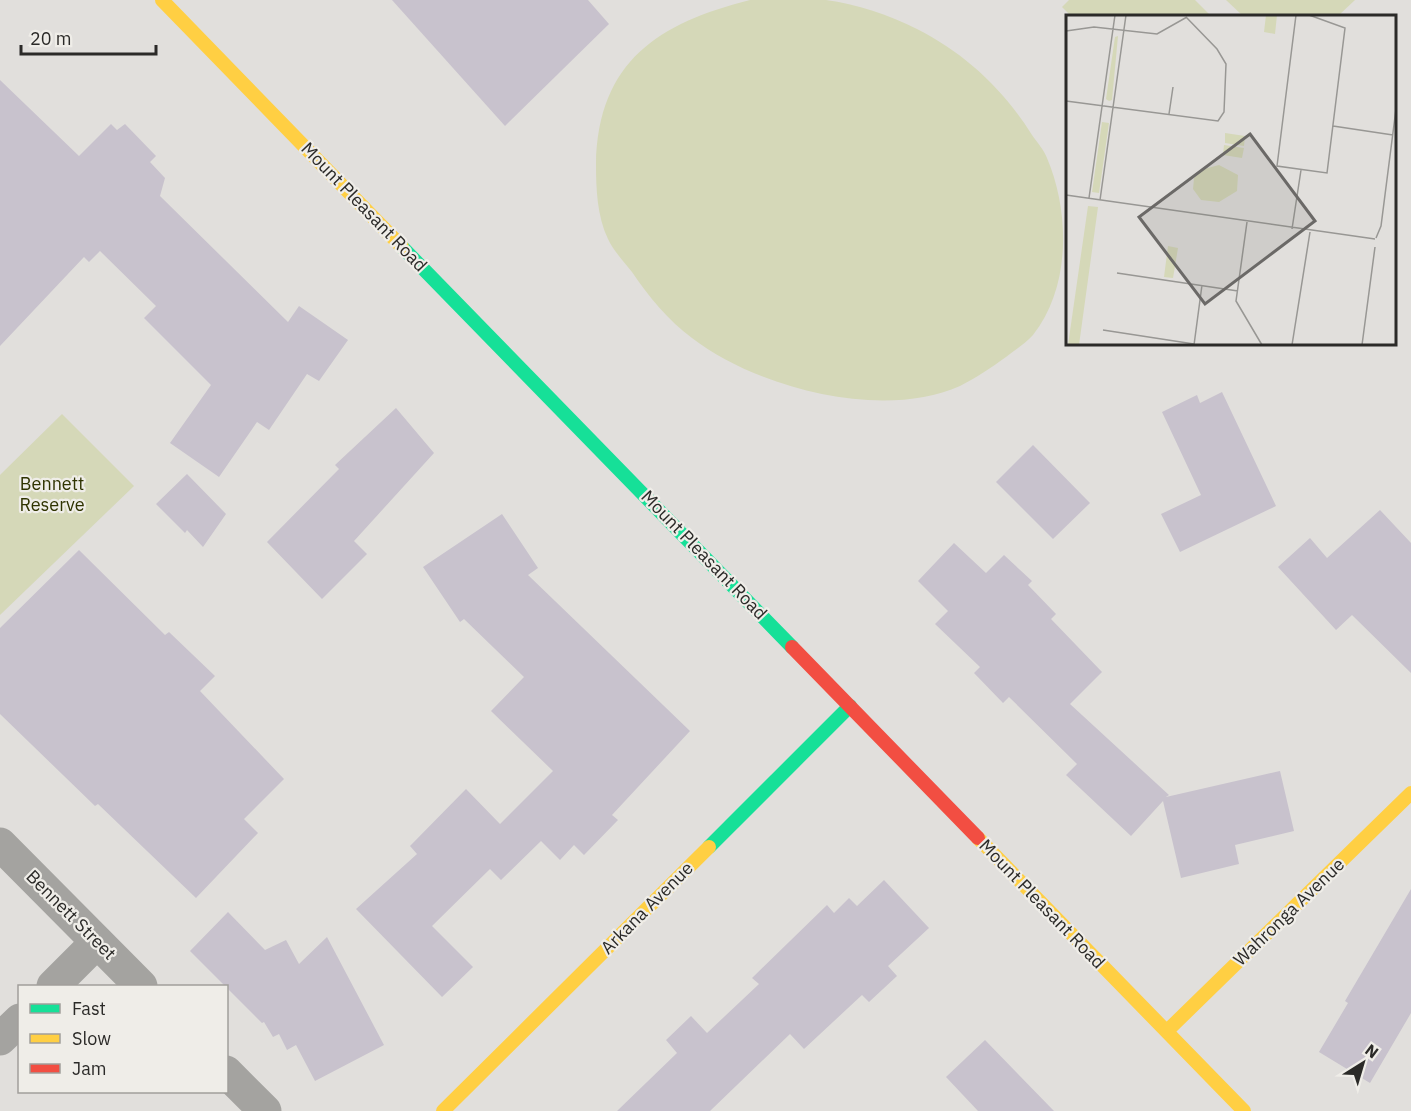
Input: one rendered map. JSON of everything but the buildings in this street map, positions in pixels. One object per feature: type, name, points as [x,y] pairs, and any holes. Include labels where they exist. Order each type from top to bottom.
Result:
[{"type":"street","name":"Mount Pleasant Road","points":[[162,0],[1244,1111]]},
{"type":"street","name":"Arkana Avenue","points":[[443,1111],[850,706]]},
{"type":"street","name":"Wahronga Avenue","points":[[1167,1031],[1411,794]]},
{"type":"street","name":"Bennett Street","points":[[0,844],[139,985]]},
{"type":"street","points":[[55,985],[97,942]]},
{"type":"street","points":[[0,1039],[18,1022]]},
{"type":"street","points":[[228,1074],[265,1111]]},
{"type":"green space","points":[[750,0],[826,0],[873,11],[917,29],[952,50],[982,74],[1021,118],[1044,152],[1055,179],[1063,225],[1063,249],[1054,295],[1033,335],[1024,344],[972,380],[929,396],[894,400],[858,399],[821,394],[750,372],[719,356],[675,324],[652,299],[610,243],[599,211],[596,164],[599,128],[608,98],[622,73],[640,52],[662,35],[717,9]]},
{"type":"green space","points":[[1069,0],[1195,0],[1210,15],[1070,15],[1062,7]]},
{"type":"green space","points":[[1226,0],[1355,0],[1339,15],[1242,15]]},
{"type":"green space","name":"Bennett Reserve","points":[[62,414],[134,486],[0,615],[0,475]]},
{"type":"traffic: fast","points":[[402,247],[792,647]]},
{"type":"traffic: fast","points":[[709,847],[850,706]]},
{"type":"traffic: slow","points":[[162,0],[402,247]]},
{"type":"traffic: slow","points":[[1167,1031],[1411,793]]},
{"type":"traffic: slow","points":[[978,838],[1244,1111]]},
{"type":"traffic: slow","points":[[443,1111],[709,847]]},
{"type":"traffic: jam","points":[[792,647],[978,838]]}]
